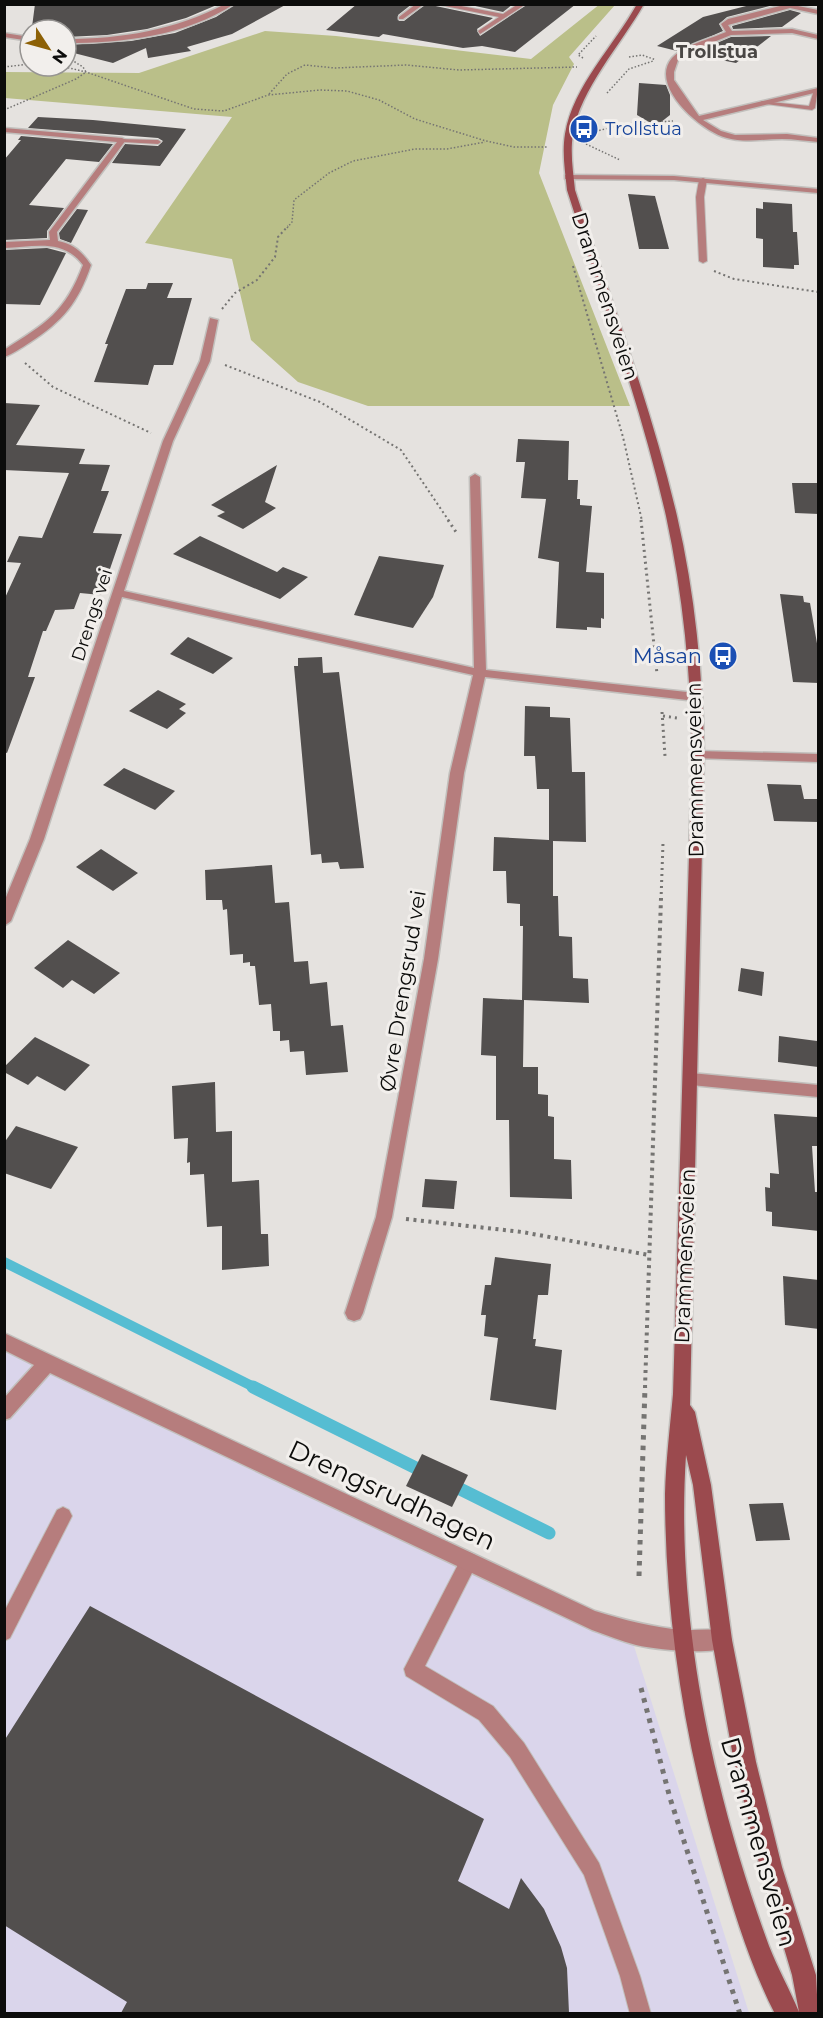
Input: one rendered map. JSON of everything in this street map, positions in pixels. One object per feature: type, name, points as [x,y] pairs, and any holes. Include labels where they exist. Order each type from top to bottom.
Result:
[{"type":"main road","name":"Drammensveien","points":[[641,4],[617,44],[582,93],[570,122],[567,137],[568,177],[650,433],[664,485],[690,617],[698,755],[682,1394],[675,1493],[678,1590],[697,1733],[715,1813],[771,1983],[788,2013]]},
{"type":"main road","name":"Drammensveien","points":[[682,1394],[702,1485],[722,1640],[745,1762],[771,1867],[804,1975],[811,2013]]},
{"type":"street","points":[[78,40],[146,35],[196,22],[231,4]]},
{"type":"street","points":[[401,18],[421,4]]},
{"type":"street","points":[[730,33],[724,24],[730,20],[750,15],[790,6],[819,12]]},
{"type":"street","points":[[819,37],[808,31],[730,33],[687,51],[675,59],[669,78],[671,87],[687,110],[718,134],[737,140],[776,136],[819,140]]},
{"type":"street","points":[[697,119],[818,90]]},
{"type":"street","points":[[4,130],[122,140]]},
{"type":"street","points":[[54,241],[53,232],[122,140]]},
{"type":"street","points":[[568,177],[703,180],[819,191]]},
{"type":"street","points":[[4,246],[54,241],[81,255],[87,265],[68,309],[55,322],[5,354]]},
{"type":"street","name":"Drengs vei","points":[[4,921],[37,839],[168,441],[205,361],[213,320]]},
{"type":"street","name":"Øvre Drengsrud vei","points":[[354,1313],[384,1217],[431,959],[457,773],[480,673],[475,477]]},
{"type":"street","points":[[118,593],[480,673],[696,697]]},
{"type":"street","points":[[698,755],[819,758]]},
{"type":"street","points":[[691,1079],[819,1091]]},
{"type":"street","name":"Drengsrudhagen","points":[[4,1341],[592,1620],[638,1635],[685,1640],[722,1640]]},
{"type":"street","points":[[4,1412],[47,1363]]},
{"type":"lane","points":[[438,4],[504,16]]},
{"type":"lane","points":[[480,32],[523,4]]},
{"type":"lane","points":[[762,103],[812,108],[818,90]]},
{"type":"lane","points":[[122,140],[158,142]]},
{"type":"lane","points":[[703,180],[700,197],[703,261]]},
{"type":"lane","points":[[4,1632],[63,1516]]},
{"type":"lane","points":[[469,1561],[414,1669],[486,1713],[517,1750],[592,1870],[641,2013]]},
{"type":"path","points":[[602,100],[629,69],[656,60],[642,55],[625,58]]},
{"type":"path","points":[[78,64],[86,72]]},
{"type":"path","points":[[268,95],[287,74],[305,65],[334,68],[406,65],[459,70],[580,68]]},
{"type":"path","points":[[78,70],[194,109],[224,111],[268,95],[320,90],[347,91],[379,100],[415,119],[486,141],[514,147],[547,147]]},
{"type":"path","points":[[4,110],[86,72]]},
{"type":"path","points":[[567,137],[625,124],[697,119]]},
{"type":"path","points":[[567,137],[614,156],[636,172],[648,177]]},
{"type":"path","points":[[213,320],[235,293],[257,280],[275,257],[278,237],[292,222],[294,200],[329,173],[353,161],[373,155],[415,149],[447,149],[486,141]]},
{"type":"path","points":[[703,261],[708,269],[734,279],[819,292]]},
{"type":"path","points":[[573,264],[634,484],[651,588],[657,684]]},
{"type":"path","points":[[5,354],[31,366],[53,387],[168,441]]},
{"type":"path","points":[[205,361],[236,368],[320,402],[401,450],[476,559]]},
{"type":"path","points":[[660,704],[663,716],[665,756]]},
{"type":"path","points":[[663,716],[683,719]]},
{"type":"path","points":[[639,1576],[663,843]]},
{"type":"path","points":[[384,1217],[522,1232],[649,1255]]},
{"type":"path","points":[[641,1688],[670,1798],[740,2013]]},
{"type":"shaded area","points":[[5,1350],[629,1630],[749,2013],[5,2014]]},
{"type":"green space","points":[[600,4],[615,5],[569,57],[574,64],[553,105],[539,173],[630,406],[368,406],[298,382],[251,340],[232,259],[145,243],[232,117],[5,98],[5,72],[18,72],[18,78],[78,78],[78,73],[139,73],[265,31],[336,36],[531,59]]},
{"type":"building","points":[[35,4],[219,4],[186,18],[147,29],[107,35],[78,36],[78,18],[33,18]]},
{"type":"building","points":[[236,4],[287,4],[232,34],[187,47],[191,51],[148,58],[146,48],[113,63],[78,54],[78,44],[131,41],[175,33],[216,17]]},
{"type":"building","points":[[357,4],[412,4],[398,15],[399,21],[404,21],[426,4],[493,18],[477,29],[480,36],[528,4],[576,4],[515,52],[482,46],[463,48],[383,34],[379,37],[326,30]]},
{"type":"building","points":[[466,4],[513,4],[503,12]]},
{"type":"building","points":[[754,4],[777,4],[727,17],[719,24],[723,31],[677,51],[657,46],[703,17]]},
{"type":"building","points":[[790,10],[801,13],[782,27],[733,29],[732,26]]},
{"type":"building","points":[[771,36],[736,63],[691,54],[731,37]]},
{"type":"building","points":[[639,83],[666,85],[670,95],[670,115],[656,126],[637,115]]},
{"type":"building","points":[[38,117],[186,129],[160,166],[112,163],[125,144],[158,146],[163,141],[158,138],[28,128]]},
{"type":"building","points":[[21,136],[113,144],[99,162],[66,159],[29,205],[64,208],[47,231],[47,238],[4,240],[4,160],[21,140],[18,140]]},
{"type":"building","points":[[628,194],[655,196],[669,249],[639,249]]},
{"type":"building","points":[[763,202],[792,204],[793,232],[797,232],[799,265],[794,265],[794,269],[763,267],[763,239],[756,238],[756,208],[763,209]]},
{"type":"building","points":[[77,209],[88,210],[71,243],[60,239],[59,233]]},
{"type":"building","points":[[47,248],[66,253],[40,305],[4,304],[4,250]]},
{"type":"building","points":[[148,283],[173,283],[167,298],[192,298],[173,365],[154,365],[148,385],[94,382],[108,344],[105,344],[126,289],[146,289]]},
{"type":"building","points":[[4,403],[40,405],[16,445],[85,449],[79,464],[110,465],[101,491],[109,491],[93,533],[122,534],[101,595],[80,593],[74,609],[55,610],[46,631],[43,631],[28,677],[35,677],[7,753],[4,752],[4,600],[21,563],[7,562],[19,536],[42,538],[69,473],[4,470]]},
{"type":"building","points":[[518,439],[569,441],[568,480],[578,480],[577,499],[580,499],[580,505],[592,506],[586,572],[604,573],[604,619],[601,618],[601,628],[587,627],[587,630],[556,628],[559,562],[538,558],[546,499],[521,498],[525,462],[516,462]]},
{"type":"building","points":[[277,465],[265,502],[276,508],[243,529],[217,516],[225,512],[211,505]]},
{"type":"building","points":[[792,483],[819,483],[819,514],[795,513]]},
{"type":"building","points":[[200,536],[277,572],[283,567],[308,577],[280,599],[173,554]]},
{"type":"building","points":[[379,556],[444,565],[433,597],[413,628],[354,615]]},
{"type":"building","points":[[780,594],[803,596],[804,602],[810,603],[819,655],[819,683],[793,682]]},
{"type":"building","points":[[188,637],[233,658],[213,674],[170,654]]},
{"type":"building","points":[[322,657],[323,673],[339,672],[364,868],[340,869],[338,862],[322,863],[321,854],[311,855],[294,666],[298,666],[298,658]]},
{"type":"building","points":[[158,690],[186,704],[179,709],[186,713],[167,729],[129,711]]},
{"type":"building","points":[[525,706],[550,707],[550,717],[570,718],[572,772],[585,772],[586,842],[553,841],[553,896],[558,896],[559,936],[572,937],[573,978],[588,979],[589,1003],[524,1000],[523,1067],[538,1067],[538,1094],[548,1095],[548,1116],[554,1117],[554,1159],[571,1160],[572,1199],[510,1197],[509,1120],[496,1120],[496,1056],[481,1055],[483,998],[522,1000],[523,926],[520,926],[520,904],[507,903],[506,871],[493,871],[494,837],[549,840],[549,789],[537,789],[535,756],[524,756]]},
{"type":"building","points":[[124,768],[175,791],[155,810],[103,785]]},
{"type":"building","points":[[767,784],[801,785],[804,799],[819,799],[819,822],[774,821]]},
{"type":"building","points":[[101,849],[138,873],[113,891],[76,867]]},
{"type":"building","points":[[272,865],[275,903],[289,902],[294,962],[308,961],[310,984],[327,982],[331,1026],[343,1025],[348,1072],[306,1075],[304,1051],[290,1052],[289,1040],[280,1041],[280,1031],[273,1031],[271,1004],[259,1005],[255,966],[250,966],[250,962],[243,963],[243,954],[230,955],[227,909],[223,910],[222,900],[206,900],[205,870]]},
{"type":"building","points":[[68,940],[120,973],[94,994],[72,980],[63,988],[34,968]]},
{"type":"building","points":[[741,968],[764,972],[762,996],[738,991]]},
{"type":"building","points":[[779,1036],[817,1041],[818,1067],[778,1062]]},
{"type":"building","points":[[35,1037],[90,1065],[65,1091],[37,1076],[28,1085],[4,1072],[4,1067]]},
{"type":"building","points":[[215,1082],[216,1132],[232,1131],[232,1182],[259,1180],[261,1234],[268,1234],[269,1266],[222,1270],[222,1226],[207,1227],[204,1174],[190,1175],[190,1162],[187,1163],[188,1138],[174,1139],[172,1086]]},
{"type":"building","points":[[774,1114],[817,1117],[819,1146],[812,1146],[815,1192],[819,1192],[819,1231],[772,1226],[772,1212],[766,1211],[765,1187],[770,1188],[770,1173],[779,1174]]},
{"type":"building","points":[[16,1126],[78,1147],[51,1189],[4,1173],[4,1143]]},
{"type":"building","points":[[425,1179],[457,1181],[454,1209],[422,1207]]},
{"type":"building","points":[[495,1257],[551,1264],[548,1295],[538,1295],[533,1339],[536,1339],[535,1346],[562,1350],[556,1410],[490,1400],[498,1338],[484,1336],[486,1315],[481,1315],[485,1285],[491,1285]]},
{"type":"building","points":[[783,1276],[819,1280],[819,1329],[785,1325]]},
{"type":"building","points":[[422,1454],[468,1475],[452,1507],[406,1486]]},
{"type":"building","points":[[783,1503],[790,1540],[756,1541],[749,1504]]},
{"type":"building","points":[[90,1606],[484,1819],[458,1881],[509,1909],[521,1878],[544,1909],[561,1947],[567,1968],[569,2013],[121,2013],[127,2002],[4,1925],[4,1741]]},
{"type":"waterway","points":[[4,1262],[256,1388]]},
{"type":"waterway","points":[[253,1387],[426,1473]]},
{"type":"waterway","points":[[450,1484],[549,1533]]},
{"type":"place","name":"Trollstua","points":[[584,129]]},
{"type":"place","name":"Måsan","points":[[723,656]]},
{"type":"district","name":"Trollstua","points":[[717,52]]}]
